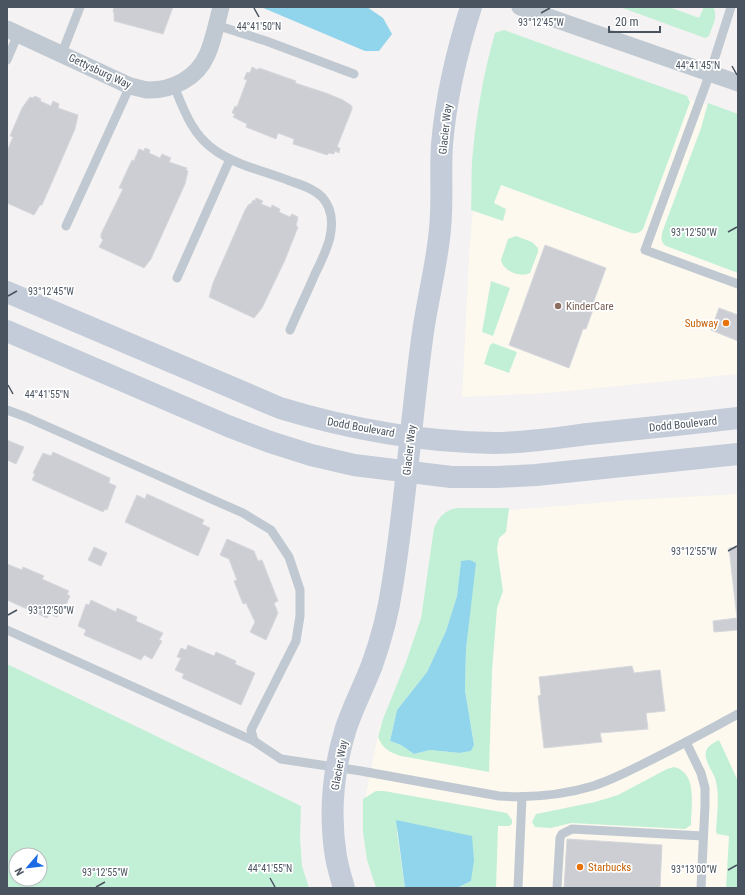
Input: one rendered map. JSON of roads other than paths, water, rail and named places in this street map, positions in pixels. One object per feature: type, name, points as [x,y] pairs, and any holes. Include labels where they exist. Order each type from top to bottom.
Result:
[{"type":"street","name":"Gettysburg Way","points":[[13,31],[130,86],[147,90],[162,89],[174,86],[186,80],[197,70],[207,56],[221,7]]},
{"type":"street","name":"Glacier Way","points":[[344,888],[336,859],[332,810],[337,768],[347,726],[372,665],[385,626],[392,589],[423,330],[441,226],[442,144],[449,99],[461,40],[471,7]]},
{"type":"street","points":[[520,7],[738,84]]},
{"type":"street","name":"Dodd Boulevard","points":[[7,292],[280,408],[317,419],[367,429],[454,442],[496,443],[738,418]]},
{"type":"street","points":[[7,331],[221,423],[270,442],[312,455],[354,465],[453,478],[520,476],[738,454]]},
{"type":"lane","points":[[62,53],[80,7]]},
{"type":"lane","points":[[731,7],[710,74],[645,250],[738,284]]},
{"type":"lane","points":[[216,26],[266,41],[354,74]]},
{"type":"lane","points":[[7,60],[13,31]]},
{"type":"lane","points":[[66,226],[130,86]]},
{"type":"lane","points":[[174,86],[188,119],[203,141],[230,159],[307,187],[322,198],[328,206],[332,217],[332,227],[328,247],[290,330]]},
{"type":"lane","points":[[178,278],[230,159]]},
{"type":"lane","points":[[7,410],[243,513],[271,530],[289,557],[300,590],[300,616],[296,641],[251,730],[254,741]]},
{"type":"lane","points":[[7,630],[254,741],[281,759],[500,796],[522,797],[565,792],[593,786],[686,742],[738,714]]},
{"type":"lane","points":[[686,742],[701,773],[705,788],[701,888]]},
{"type":"lane","points":[[518,888],[522,797]]},
{"type":"lane","points":[[557,888],[560,838],[562,834],[572,829],[703,836]]},
{"type":"water","points":[[261,7],[367,7],[383,18],[392,34],[379,51],[365,51]]},
{"type":"water","points":[[470,560],[476,563],[466,649],[465,690],[474,745],[471,751],[460,753],[430,750],[414,754],[401,745],[390,741],[397,710],[427,672],[446,631],[457,596],[461,561]]},
{"type":"water","points":[[396,820],[472,836],[474,860],[471,881],[457,888],[405,888]]},
{"type":"place","name":"KinderCare","points":[[558,306]]},
{"type":"place","name":"Subway","points":[[726,323]]},
{"type":"place","name":"Starbucks","points":[[580,867]]}]
